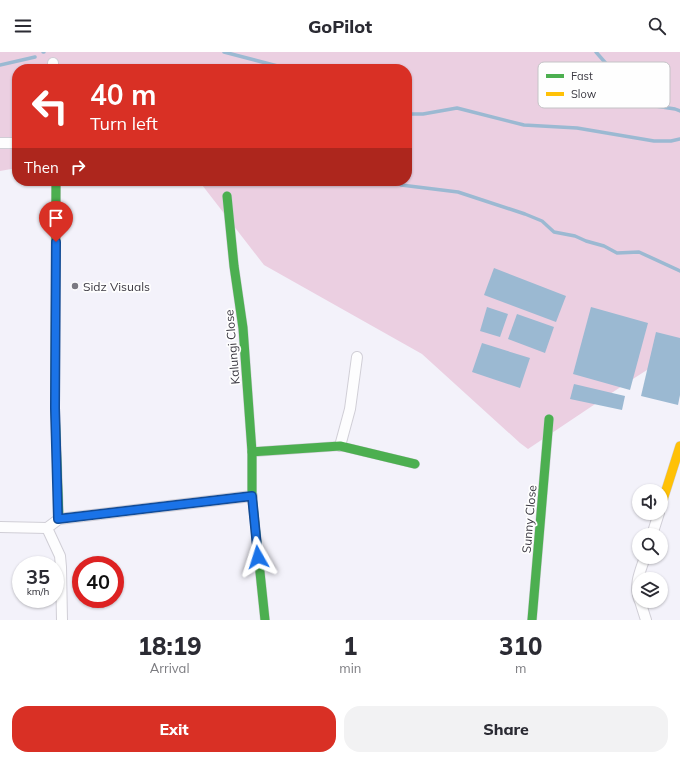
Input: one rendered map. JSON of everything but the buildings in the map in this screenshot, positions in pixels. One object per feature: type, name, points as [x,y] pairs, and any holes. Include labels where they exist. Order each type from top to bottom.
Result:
[{"type":"street","points":[[0,143],[12,143]]},
{"type":"street","points":[[56,186],[55,408],[58,519]]},
{"type":"street","name":"Kalungi Close","points":[[227,196],[234,266],[244,328],[252,452],[252,496],[265,620]]},
{"type":"street","points":[[340,446],[350,409],[357,356]]},
{"type":"street","name":"Sunny Close","points":[[532,620],[549,420]]},
{"type":"street","points":[[252,452],[340,446],[415,464]]},
{"type":"street","points":[[668,484],[680,446]]},
{"type":"street","points":[[0,527],[47,528],[58,519],[252,496]]},
{"type":"street","points":[[47,528],[58,551],[60,562],[62,620]]},
{"type":"street","points":[[642,608],[646,620]]},
{"type":"shaded area","points":[[0,52],[680,52],[680,349],[528,449],[422,354],[264,265],[203,186],[412,186],[412,64],[12,64],[12,169],[0,171]]},
{"type":"water","points":[[494,268],[566,296],[556,322],[484,295]]},
{"type":"water","points":[[487,307],[508,314],[500,337],[480,331]]},
{"type":"water","points":[[591,307],[648,323],[630,390],[573,374]]},
{"type":"water","points":[[517,314],[554,327],[545,353],[508,339]]},
{"type":"water","points":[[656,332],[680,338],[680,395],[678,405],[641,396]]},
{"type":"water","points":[[482,343],[530,358],[520,388],[472,372]]},
{"type":"water","points":[[574,384],[625,396],[622,410],[570,399]]},
{"type":"waterway","points":[[224,52],[270,64]]},
{"type":"waterway","points":[[596,52],[605,62]]},
{"type":"waterway","points":[[0,65],[35,57]]},
{"type":"waterway","points":[[412,114],[423,114],[457,108],[524,125],[577,128],[654,141],[671,141],[680,139]]},
{"type":"waterway","points":[[668,108],[680,111]]},
{"type":"waterway","points":[[409,186],[458,192],[542,221],[554,232],[575,236],[604,246],[617,253],[639,252],[680,271]]},
{"type":"traffic: fast","points":[[56,186],[55,408],[59,519]]},
{"type":"traffic: fast","points":[[227,196],[234,266],[243,328],[252,452],[252,496],[265,620]]},
{"type":"traffic: fast","points":[[532,620],[549,419]]},
{"type":"traffic: fast","points":[[252,452],[340,446],[415,464]]},
{"type":"traffic: slow","points":[[668,484],[680,446]]},
{"type":"place","name":"Sidz Visuals","points":[[75,286]]},
{"type":"route","points":[[56,242],[55,408],[58,519],[252,496],[258,557]]}]
